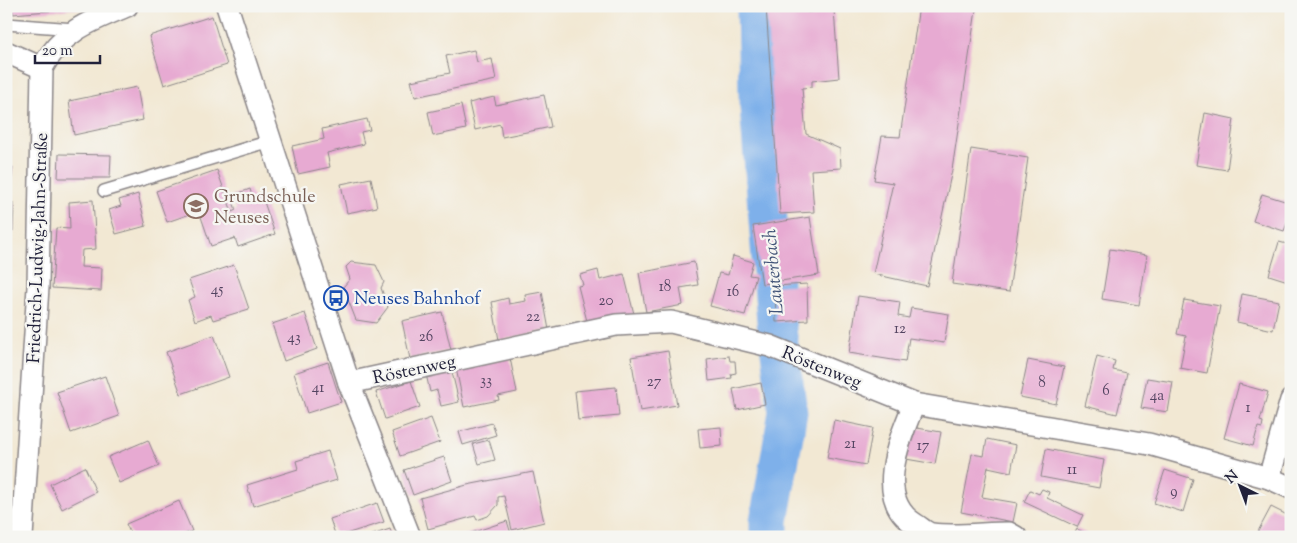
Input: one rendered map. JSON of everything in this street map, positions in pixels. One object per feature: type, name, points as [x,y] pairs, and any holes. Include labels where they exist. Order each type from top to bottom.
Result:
[{"type":"street","points":[[6,52],[42,68],[51,52],[62,39],[77,29],[127,6]]},
{"type":"street","points":[[227,6],[349,383],[410,537]]},
{"type":"street","name":"Friedrich-Ludwig-Jahn-Straße","points":[[22,537],[38,287],[42,68]]},
{"type":"street","name":"Röstenweg","points":[[349,383],[616,325],[671,322],[778,348],[914,404],[1149,444],[1269,478],[1291,488]]},
{"type":"street","points":[[1269,478],[1291,400]]},
{"type":"street","points":[[914,404],[897,448],[892,475],[897,504],[908,520],[930,534],[1009,533],[1016,537]]},
{"type":"lane","points":[[6,24],[77,29]]},
{"type":"lane","points":[[104,192],[270,141]]},
{"type":"building","points":[[12,6],[84,6],[84,8],[13,14]]},
{"type":"building","points":[[766,6],[806,6],[807,12],[834,10],[839,78],[812,81],[812,87],[802,88],[806,134],[840,149],[841,168],[811,170],[814,212],[780,214]]},
{"type":"building","points":[[919,6],[950,6],[976,10],[952,170],[927,286],[873,274],[893,183],[874,180],[882,136],[900,137]]},
{"type":"building","points":[[212,16],[227,65],[164,85],[149,36]]},
{"type":"building","points":[[474,50],[477,62],[492,59],[496,80],[415,97],[411,81],[450,73],[446,56]]},
{"type":"building","points":[[137,87],[143,120],[74,135],[69,101]]},
{"type":"building","points":[[544,95],[551,127],[502,137],[500,124],[475,130],[469,103],[494,97],[496,105]]},
{"type":"building","points":[[461,105],[466,129],[433,136],[428,112]]},
{"type":"building","points":[[1205,113],[1234,119],[1227,170],[1196,165]]},
{"type":"building","points":[[367,119],[370,130],[361,132],[364,144],[327,153],[330,167],[298,174],[292,146],[324,139],[322,129]]},
{"type":"building","points":[[971,149],[1028,158],[1009,292],[952,284]]},
{"type":"building","points":[[59,154],[111,155],[110,178],[58,178]]},
{"type":"building","points":[[13,167],[11,184],[6,184],[6,168]]},
{"type":"building","name":"Grundschule Neuses","points":[[217,170],[232,212],[236,210],[231,196],[250,189],[254,202],[263,199],[275,234],[238,247],[235,238],[211,246],[199,211],[167,222],[156,191]]},
{"type":"building","points":[[371,178],[377,207],[347,213],[341,184]]},
{"type":"building","points":[[138,194],[146,226],[116,234],[109,210],[121,206],[119,200]]},
{"type":"building","points":[[1262,194],[1291,203],[1291,213],[1284,231],[1253,221]]},
{"type":"building","points":[[93,200],[96,249],[82,250],[81,267],[102,268],[101,291],[52,288],[56,228],[70,229],[69,202]]},
{"type":"building","points":[[6,203],[14,203],[13,231],[6,231]]},
{"type":"building","points":[[810,217],[819,275],[762,284],[753,226]]},
{"type":"building","points":[[1279,242],[1291,245],[1291,282],[1269,275]]},
{"type":"building","points":[[1110,249],[1147,255],[1139,305],[1102,299]]},
{"type":"building","points":[[733,256],[753,262],[749,275],[756,276],[745,315],[710,306],[719,273],[728,275]]},
{"type":"building","points":[[351,262],[376,265],[384,282],[381,288],[388,307],[376,323],[356,320],[343,287],[350,279],[346,267]]},
{"type":"building","points":[[694,262],[698,285],[680,288],[683,305],[646,312],[639,273]]},
{"type":"building","points":[[234,265],[249,309],[213,320],[211,315],[195,321],[188,300],[195,297],[189,280]]},
{"type":"building","points":[[598,270],[600,280],[624,274],[634,314],[588,325],[578,286],[583,285],[580,275]]},
{"type":"building","points":[[807,284],[808,320],[776,322],[775,286]]},
{"type":"building","points":[[542,292],[549,330],[499,340],[492,302],[508,298],[509,304],[526,301],[525,295]]},
{"type":"building","points":[[1242,294],[1279,301],[1273,330],[1237,322]]},
{"type":"building","points":[[858,296],[900,302],[898,316],[909,318],[911,308],[949,314],[944,343],[909,338],[905,362],[849,353]]},
{"type":"building","points":[[1184,300],[1220,306],[1207,373],[1180,368],[1186,336],[1177,334]]},
{"type":"building","points":[[442,312],[451,350],[410,359],[402,321]]},
{"type":"building","points":[[305,313],[317,349],[284,361],[272,324]]},
{"type":"building","points":[[214,335],[229,377],[181,394],[166,352]]},
{"type":"building","points":[[668,351],[677,405],[640,411],[631,357]]},
{"type":"building","points":[[729,356],[730,361],[735,361],[736,373],[731,374],[732,378],[709,381],[707,359]]},
{"type":"building","points":[[1097,356],[1115,361],[1113,370],[1127,373],[1117,414],[1085,406]]},
{"type":"building","points":[[510,358],[517,392],[498,396],[499,400],[464,407],[456,368]]},
{"type":"building","points":[[1028,360],[1064,367],[1056,404],[1020,397]]},
{"type":"building","points":[[328,362],[341,402],[307,413],[294,373]]},
{"type":"building","points":[[451,368],[459,402],[441,406],[437,390],[430,392],[426,374]]},
{"type":"building","points":[[105,376],[119,416],[71,433],[57,392]]},
{"type":"building","points":[[1147,378],[1173,382],[1168,412],[1141,408]]},
{"type":"building","points":[[411,381],[420,407],[385,419],[376,392]]},
{"type":"building","points":[[761,383],[765,404],[737,410],[733,389]]},
{"type":"building","points":[[1239,384],[1268,392],[1260,421],[1263,422],[1262,428],[1258,427],[1253,446],[1224,438]]},
{"type":"building","points":[[616,387],[619,416],[578,420],[575,391]]},
{"type":"building","points":[[431,418],[440,442],[400,456],[392,432]]},
{"type":"building","points":[[834,420],[873,428],[866,465],[827,458]]},
{"type":"building","points":[[492,423],[496,435],[463,445],[459,432]]},
{"type":"building","points":[[721,427],[722,446],[700,448],[698,429]]},
{"type":"building","points":[[911,427],[941,432],[935,464],[906,459]]},
{"type":"building","points":[[987,439],[1016,445],[1011,472],[988,467],[982,497],[1017,503],[1013,522],[961,512],[972,454],[984,456]]},
{"type":"building","points":[[148,440],[159,466],[119,483],[108,457]]},
{"type":"building","points":[[489,440],[495,460],[479,464],[473,444]]},
{"type":"building","points":[[1046,449],[1104,460],[1099,488],[1041,477]]},
{"type":"building","points":[[328,451],[337,480],[253,506],[247,485],[298,469],[296,461]]},
{"type":"building","points":[[444,457],[452,481],[413,495],[404,470]]},
{"type":"building","points":[[85,467],[96,492],[62,509],[50,484]]},
{"type":"building","points":[[1165,470],[1193,479],[1183,512],[1154,503]]},
{"type":"building","points":[[533,472],[544,522],[512,530],[504,496],[498,497],[498,505],[488,516],[477,520],[475,516],[428,529],[420,498],[467,485]]},
{"type":"building","points":[[1042,489],[1049,492],[1047,498],[1083,515],[1077,527],[1024,502],[1030,490],[1039,494]]},
{"type":"building","points":[[179,501],[192,531],[178,537],[132,537],[126,524]]},
{"type":"building","points":[[377,503],[384,522],[336,537],[330,519]]},
{"type":"building","points":[[1271,507],[1291,517],[1291,537],[1255,537]]},
{"type":"building","points":[[507,521],[512,537],[462,537],[462,536]]},
{"type":"building","points":[[390,529],[393,537],[369,537],[369,536]]},
{"type":"building","points":[[1077,529],[1093,537],[1073,537]]},
{"type":"waterway","name":"Lauterbach","points":[[756,6],[758,94],[776,322],[788,412],[769,521],[769,537]]},
{"type":"place","name":"Grundschule Neuses","points":[[196,206]]},
{"type":"place","name":"Neuses Bahnhof","points":[[336,298]]}]
